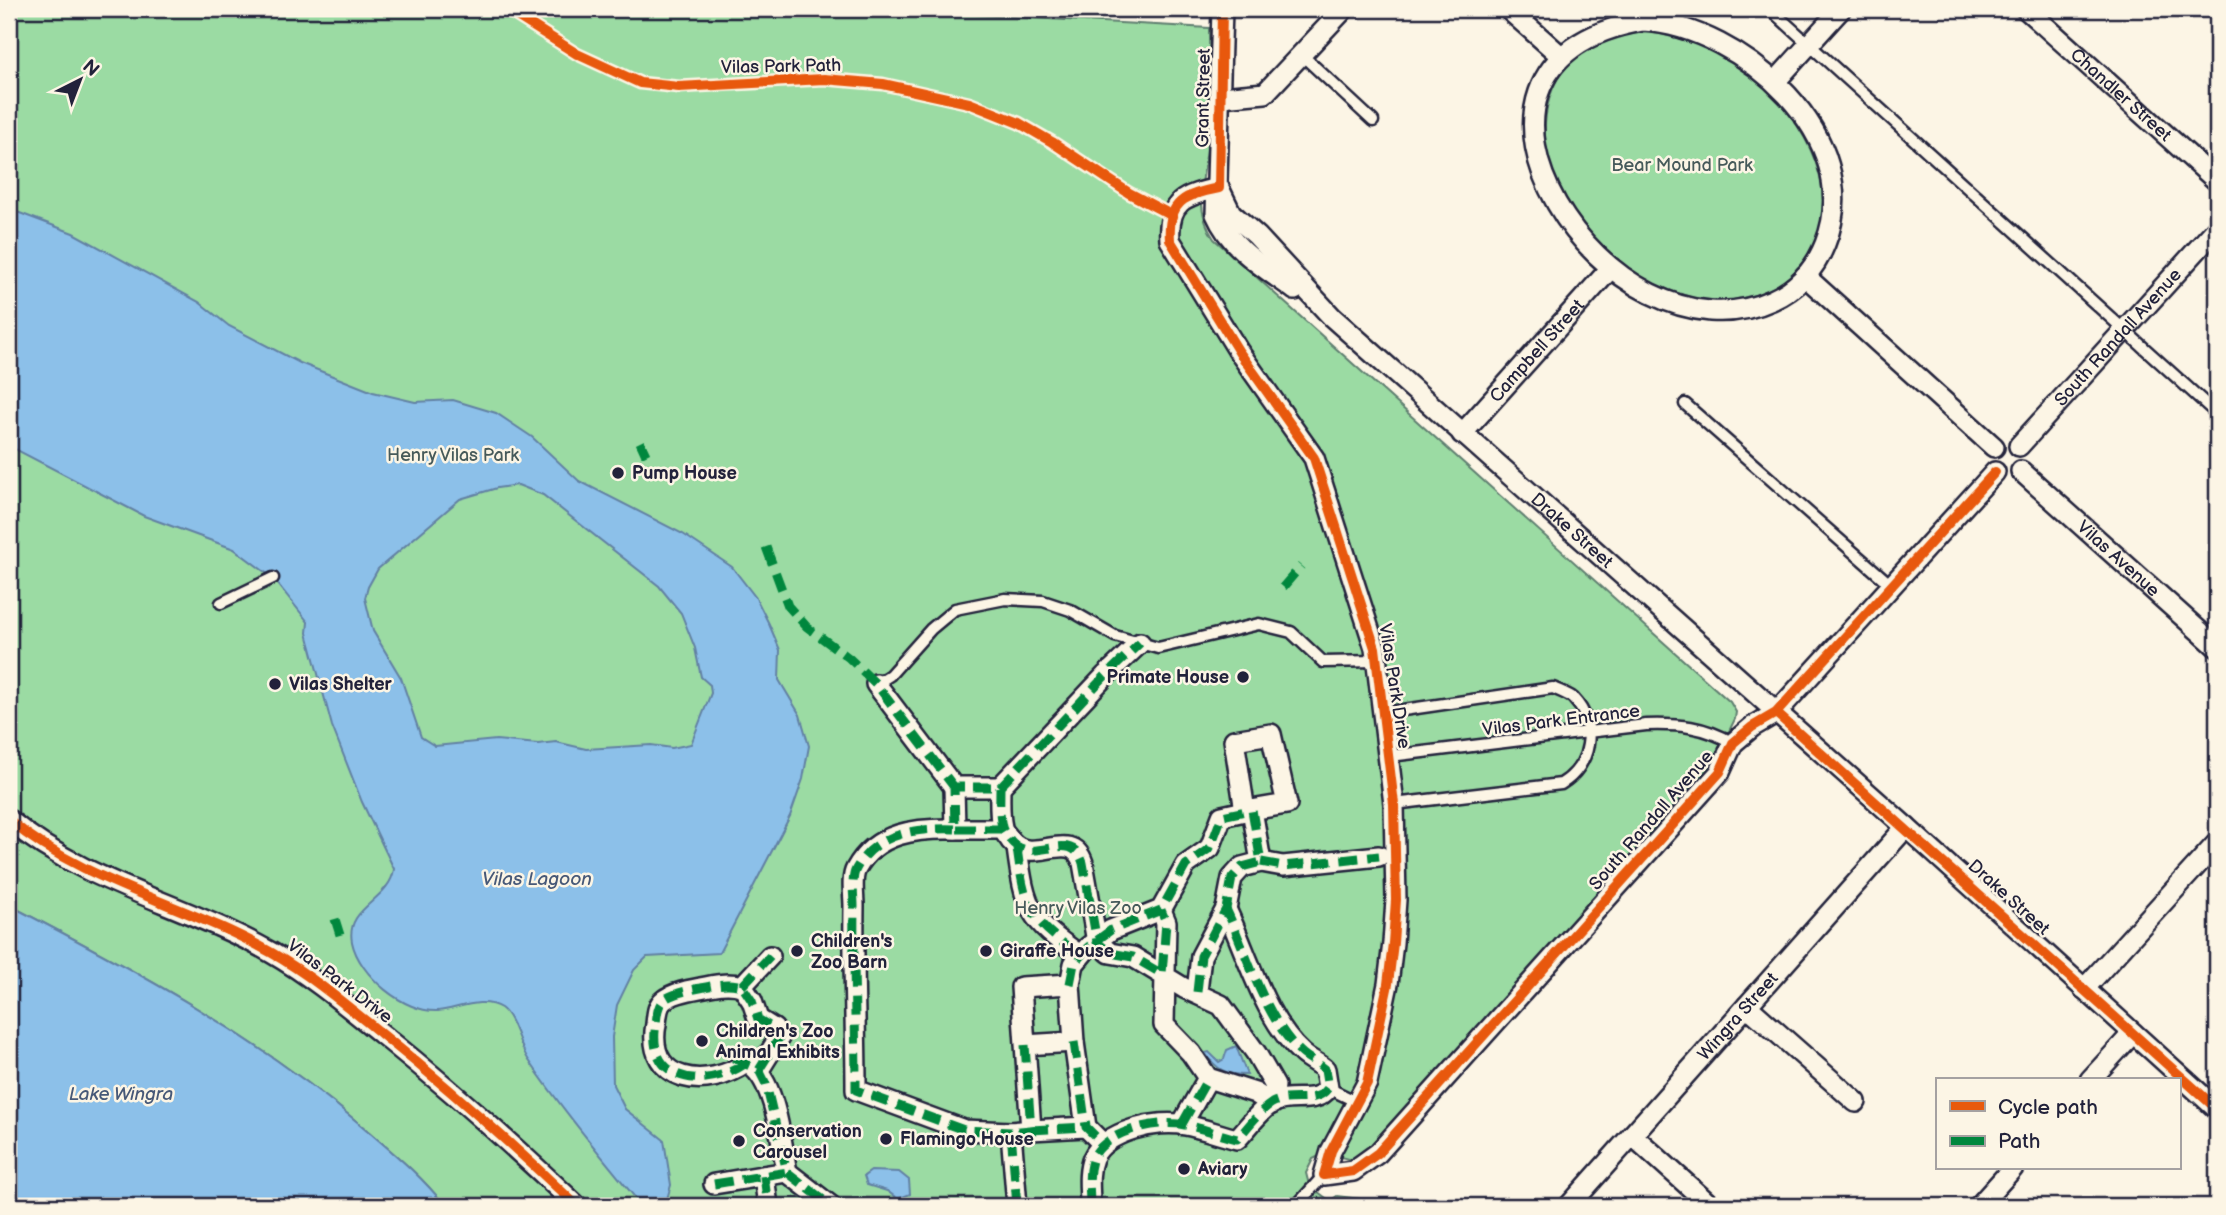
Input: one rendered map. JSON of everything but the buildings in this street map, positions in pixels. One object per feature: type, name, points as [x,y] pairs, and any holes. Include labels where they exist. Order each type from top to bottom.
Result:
[{"type":"street","name":"Grant Street","points":[[1219,188],[1222,9]]},
{"type":"street","points":[[1221,97],[1265,93],[1344,9]]},
{"type":"street","points":[[1508,9],[1561,56]]},
{"type":"street","points":[[1774,82],[1841,9]]},
{"type":"street","name":"Chandler Street","points":[[2026,9],[2217,181]]},
{"type":"street","points":[[1643,21],[1664,22],[1730,47],[1774,82],[1821,147],[1832,180],[1832,223],[1819,258],[1805,276],[1793,289],[1759,307],[1731,312],[1706,311],[1665,300],[1611,268],[1572,226],[1544,182],[1537,163],[1534,134],[1536,107],[1549,70],[1561,56],[1602,32],[1643,21]]},
{"type":"street","name":"Drake Street","points":[[1219,188],[1231,213],[1257,236],[1332,317],[1906,827],[2217,1108]]},
{"type":"street","name":"Vilas Park Drive","points":[[1219,188],[1195,193],[1178,204],[1169,225],[1170,240],[1221,324],[1314,458],[1350,563],[1377,661],[1390,756],[1394,804],[1394,943],[1381,1024],[1367,1083],[1331,1151],[1324,1175]]},
{"type":"street","name":"South Randall Avenue","points":[[2019,446],[2217,228]]},
{"type":"street","name":"Campbell Street","points":[[1462,434],[1611,268]]},
{"type":"street","points":[[1805,276],[1994,447]]},
{"type":"street","points":[[2009,442],[2019,446],[2025,460],[2021,471],[2011,477],[1995,472],[1990,462],[1994,447],[2009,442]]},
{"type":"street","name":"Vilas Avenue","points":[[2021,471],[2217,647]]},
{"type":"street","name":"South Randall Avenue","points":[[1324,1175],[1353,1171],[1378,1153],[1396,1135],[1720,772],[1733,743],[1752,727],[1776,713],[1995,472]]},
{"type":"street","points":[[1080,955],[1045,931],[1027,906],[1017,848],[1002,829],[1000,787],[1140,643]]},
{"type":"street","points":[[876,684],[954,787],[955,830]]},
{"type":"street","points":[[954,787],[1000,787]]},
{"type":"street","points":[[1103,1144],[1086,1126],[1074,1042],[1070,984],[1074,964],[1080,955],[1111,930],[1161,910],[1186,865],[1210,848],[1222,816],[1248,811],[1261,862]]},
{"type":"street","name":"Vilas Park Drive","points":[[9,820],[36,843],[70,863],[208,921],[298,968],[440,1082],[577,1206]]},
{"type":"street","name":"Wingra Street","points":[[1569,1206],[1906,827]]},
{"type":"street","points":[[1002,829],[929,828],[895,835],[869,850],[854,872],[852,976],[856,1090],[964,1130],[1021,1131],[1086,1126]]},
{"type":"street","points":[[2084,989],[2217,843]]},
{"type":"street","points":[[1017,848],[1030,852],[1064,846],[1078,853],[1083,863],[1097,942],[1110,953],[1133,957],[1221,1005],[1275,1086],[1272,1104]]},
{"type":"street","points":[[1197,992],[1201,957],[1226,909],[1231,878],[1242,867],[1261,862],[1283,866],[1379,856]]},
{"type":"street","points":[[1090,1206],[1091,1166],[1103,1144],[1123,1131],[1182,1124],[1237,1139],[1272,1104],[1292,1098],[1315,1098],[1328,1088],[1325,1069],[1303,1054],[1290,1040],[1252,976],[1246,951],[1226,909]]},
{"type":"street","points":[[1161,910],[1166,922],[1164,1025],[1192,1053],[1208,1078],[1255,1093],[1272,1104]]},
{"type":"street","points":[[742,986],[752,1001],[758,1019],[774,1029],[779,1038],[736,1070],[689,1079],[665,1068],[656,1056],[653,1040],[660,1005],[665,998],[713,985],[742,986],[771,956]]},
{"type":"street","points":[[1017,1206],[1025,1045],[1021,987],[1070,984]]},
{"type":"street","points":[[1747,1006],[1856,1102]]},
{"type":"street","points":[[2092,1078],[2133,1032]]},
{"type":"street","points":[[1025,1045],[1074,1042]]},
{"type":"street","points":[[746,1064],[770,1093],[787,1172],[831,1206]]},
{"type":"street","points":[[1182,1124],[1208,1078]]},
{"type":"street","points":[[1632,1135],[1711,1206]]},
{"type":"street","points":[[1979,1206],[2011,1170]]},
{"type":"street","points":[[714,1184],[787,1172]]},
{"type":"street","points":[[764,1176],[768,1206]]},
{"type":"lane","points":[[1770,9],[2217,414]]},
{"type":"lane","points":[[1302,55],[1373,121]]},
{"type":"lane","points":[[1685,404],[1892,587]]},
{"type":"lane","points":[[221,603],[273,578]]},
{"type":"lane","points":[[876,684],[914,652],[931,629],[956,609],[973,603],[1005,599],[1043,601],[1070,610],[1115,636],[1158,648],[1259,624],[1291,632],[1323,662],[1377,661]]},
{"type":"lane","points":[[1383,713],[1553,688],[1572,698],[1584,716],[1588,733],[1587,757],[1577,775],[1561,784],[1394,804]]},
{"type":"lane","name":"Vilas Park Entrance","points":[[1390,756],[1675,724],[1703,729],[1733,743]]},
{"type":"lane","points":[[1328,1088],[1357,1102]]},
{"type":"lane","points":[[1296,1206],[1324,1175]]},
{"type":"green space","name":"Henry Vilas Park","points":[[9,9],[869,9],[1209,28],[1210,120],[1202,201],[1207,226],[1214,239],[1730,702],[1736,712],[1735,719],[1711,768],[1370,1147],[1352,1160],[1325,1153],[1313,1159],[1306,1173],[1309,1185],[1330,1201],[1337,1196],[1360,1199],[1366,1206],[445,1206],[416,1174],[383,1144],[278,1061],[147,979],[9,905]]},
{"type":"green space","name":"Bear Mound Park","points":[[1647,32],[1696,44],[1740,67],[1761,83],[1780,103],[1811,150],[1820,175],[1823,201],[1820,228],[1809,253],[1797,269],[1765,292],[1727,302],[1711,303],[1645,279],[1595,239],[1558,187],[1551,171],[1545,134],[1550,97],[1557,80],[1567,64],[1588,48],[1613,38]]},
{"type":"water","name":"Vilas Lagoon","points":[[9,209],[73,233],[199,302],[229,326],[300,363],[373,392],[415,402],[453,400],[496,413],[532,437],[579,481],[683,534],[732,567],[756,598],[769,624],[780,650],[779,680],[800,715],[809,746],[803,779],[790,816],[719,953],[647,957],[634,970],[617,1005],[612,1037],[613,1085],[625,1109],[664,1140],[671,1185],[665,1206],[642,1206],[541,1078],[528,1059],[509,1017],[501,1008],[486,1003],[438,1011],[411,1006],[373,979],[356,955],[352,942],[355,920],[385,889],[394,869],[362,802],[332,726],[307,633],[308,622],[273,578],[234,549],[144,516],[9,446]],"holes":[[[518,485],[543,495],[659,586],[681,613],[695,648],[701,677],[710,685],[711,693],[691,744],[672,748],[651,745],[586,749],[556,742],[538,744],[496,740],[435,746],[421,737],[401,678],[373,631],[365,598],[368,587],[378,569],[460,499]]]},
{"type":"water","name":"Lake Wingra","points":[[9,905],[147,979],[278,1061],[383,1144],[416,1174],[445,1206],[9,1206]]},
{"type":"water","points":[[1236,1046],[1247,1075],[1223,1070],[1205,1053],[1209,1052],[1219,1062],[1224,1059],[1227,1050]]},
{"type":"water","points":[[871,1171],[899,1172],[909,1180],[910,1194],[898,1199],[887,1191],[867,1185],[864,1176]]},
{"type":"marked path","points":[[640,442],[646,455]]},
{"type":"marked path","points":[[766,547],[788,606],[807,627],[849,658],[876,684],[954,787]]},
{"type":"marked path","points":[[1283,587],[1301,566]]},
{"type":"marked path","points":[[1000,787],[1140,643]]},
{"type":"marked path","points":[[1002,829],[955,829],[954,787],[1000,787],[1003,829],[1020,848],[1040,850],[1061,847],[1077,852],[1083,863],[1097,942],[1110,953],[1133,957],[1162,974],[1166,922],[1161,910]]},
{"type":"marked path","points":[[1197,992],[1201,956],[1226,909],[1232,878],[1242,867],[1261,862],[1252,810]]},
{"type":"marked path","points":[[1070,984],[1074,964],[1088,947],[1111,930],[1161,910],[1186,865],[1210,848],[1222,816],[1245,811]]},
{"type":"marked path","points":[[955,829],[912,831],[886,840],[864,857],[854,873],[856,1090],[964,1130],[1011,1132]]},
{"type":"marked path","points":[[1017,848],[1023,886],[1032,911],[1050,932],[1080,955]]},
{"type":"marked path","points":[[1261,862],[1283,866],[1379,856]]},
{"type":"marked path","points":[[1090,1206],[1089,1176],[1093,1158],[1099,1149],[1120,1134],[1147,1126],[1174,1124],[1237,1139],[1272,1103],[1317,1097],[1328,1088],[1325,1069],[1303,1054],[1290,1040],[1267,1005],[1226,909]]},
{"type":"marked path","points":[[335,919],[340,935]]},
{"type":"marked path","points":[[742,986],[770,956]]},
{"type":"marked path","points":[[746,1063],[731,1072],[714,1077],[683,1076],[670,1070],[660,1059],[655,1044],[657,1014],[662,1002],[672,995],[691,990],[721,984],[742,986],[752,1001],[758,1019],[774,1029],[779,1038],[759,1070]]},
{"type":"marked path","points":[[1074,1042],[1086,1127],[1103,1144]]},
{"type":"marked path","points":[[1017,1206],[1011,1132],[1031,1130],[1025,1045]]},
{"type":"marked path","points":[[733,1058],[759,1070],[766,1084],[787,1172],[831,1206]]},
{"type":"marked path","points":[[1182,1124],[1208,1078]]},
{"type":"marked path","points":[[1031,1130],[1086,1127]]},
{"type":"marked path","points":[[714,1184],[787,1172]]},
{"type":"marked path","points":[[764,1176],[768,1206]]},
{"type":"cycle path","name":"Vilas Park Path","points":[[506,9],[577,54],[640,83],[679,87],[824,79],[883,84],[969,103],[1019,123],[1129,193],[1171,215]]},
{"type":"cycle path","points":[[1222,9],[1219,188],[1188,197],[1175,208],[1170,240],[1239,352],[1314,458],[1375,648],[1394,804],[1396,900],[1388,984],[1367,1083],[1331,1151],[1324,1175],[1353,1171],[1378,1153],[1720,772],[1733,743],[1752,727],[1776,713],[1995,472]]},
{"type":"cycle path","points":[[1776,713],[2217,1109]]},
{"type":"cycle path","points":[[9,820],[70,861],[239,936],[301,971],[433,1076],[577,1206]]},
{"type":"place","name":"Pump House","points":[[618,473]]},
{"type":"place","name":"Primate House","points":[[1243,677]]},
{"type":"place","name":"Vilas Shelter","points":[[275,684]]},
{"type":"place","name":"Children's Zoo Barn","points":[[797,951]]},
{"type":"place","name":"Giraffe House","points":[[986,951]]},
{"type":"place","name":"Children's Zoo Animal Exhibits","points":[[702,1041]]},
{"type":"place","name":"Flamingo House","points":[[886,1139]]},
{"type":"place","name":"Conservation Carousel","points":[[739,1141]]},
{"type":"place","name":"Aviary","points":[[1184,1169]]},
{"type":"park label","name":"Henry Vilas Zoo","points":[[1078,908]]}]
